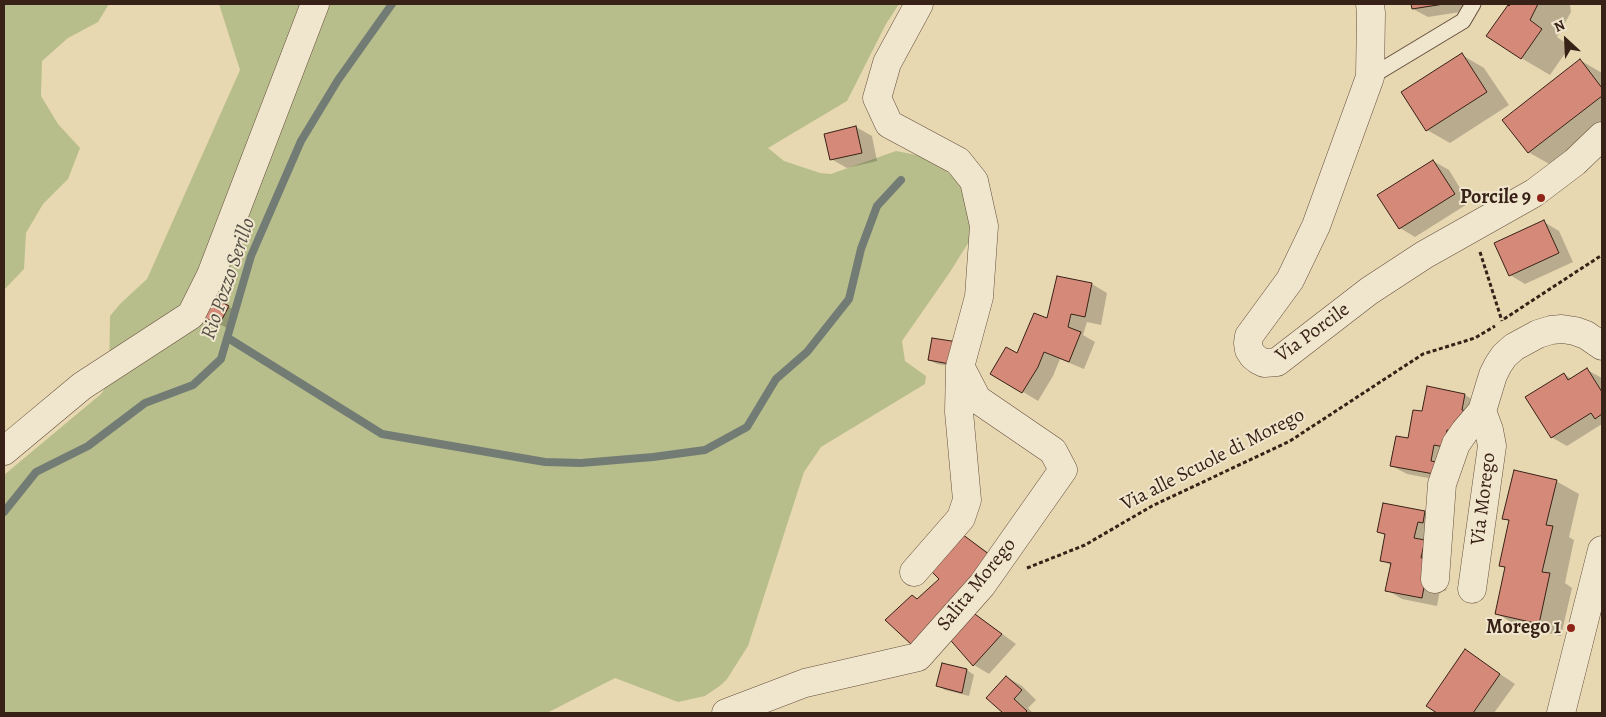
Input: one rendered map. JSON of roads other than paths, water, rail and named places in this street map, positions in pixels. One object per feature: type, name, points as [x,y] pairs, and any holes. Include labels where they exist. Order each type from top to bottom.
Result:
[{"type":"street","points":[[4,451],[82,386],[191,315],[211,275],[315,4]]},
{"type":"street","points":[[914,572],[961,518],[967,500],[959,412],[960,367],[979,297],[984,226],[974,181],[958,161],[889,124],[877,98],[887,63],[919,4]]},
{"type":"street","name":"Via Porcile","points":[[1370,4],[1370,77],[1316,226],[1290,280],[1249,336],[1248,343],[1253,356],[1264,363],[1271,364],[1277,362],[1369,291],[1424,255],[1534,193],[1575,162],[1602,136]]},
{"type":"street","name":"Via Morego","points":[[1435,579],[1442,484],[1456,444],[1482,411],[1493,375],[1504,356],[1526,340],[1552,330],[1562,329],[1586,335],[1602,346]]},
{"type":"street","name":"Salita Morego","points":[[726,713],[805,683],[918,657],[982,585],[1063,470],[1053,451],[977,399],[960,367]]},
{"type":"street","name":"Via Morego","points":[[1472,589],[1492,446],[1489,430],[1482,411]]},
{"type":"street","points":[[1561,713],[1602,550]]},
{"type":"lane","points":[[1370,77],[1463,20],[1473,4]]},
{"type":"waterway","name":"Rio Pozzo Serillo","points":[[4,512],[36,472],[88,446],[145,403],[193,385],[221,359],[251,256],[301,141],[338,80],[392,4]]},
{"type":"waterway","points":[[228,338],[382,434],[545,462],[581,463],[653,457],[705,450],[747,427],[776,379],[807,352],[849,299],[861,249],[877,206],[901,180]]},
{"type":"place","name":"Porcile 9","points":[[1541,198]]},
{"type":"place","name":"Morego 1","points":[[1571,628]]}]
